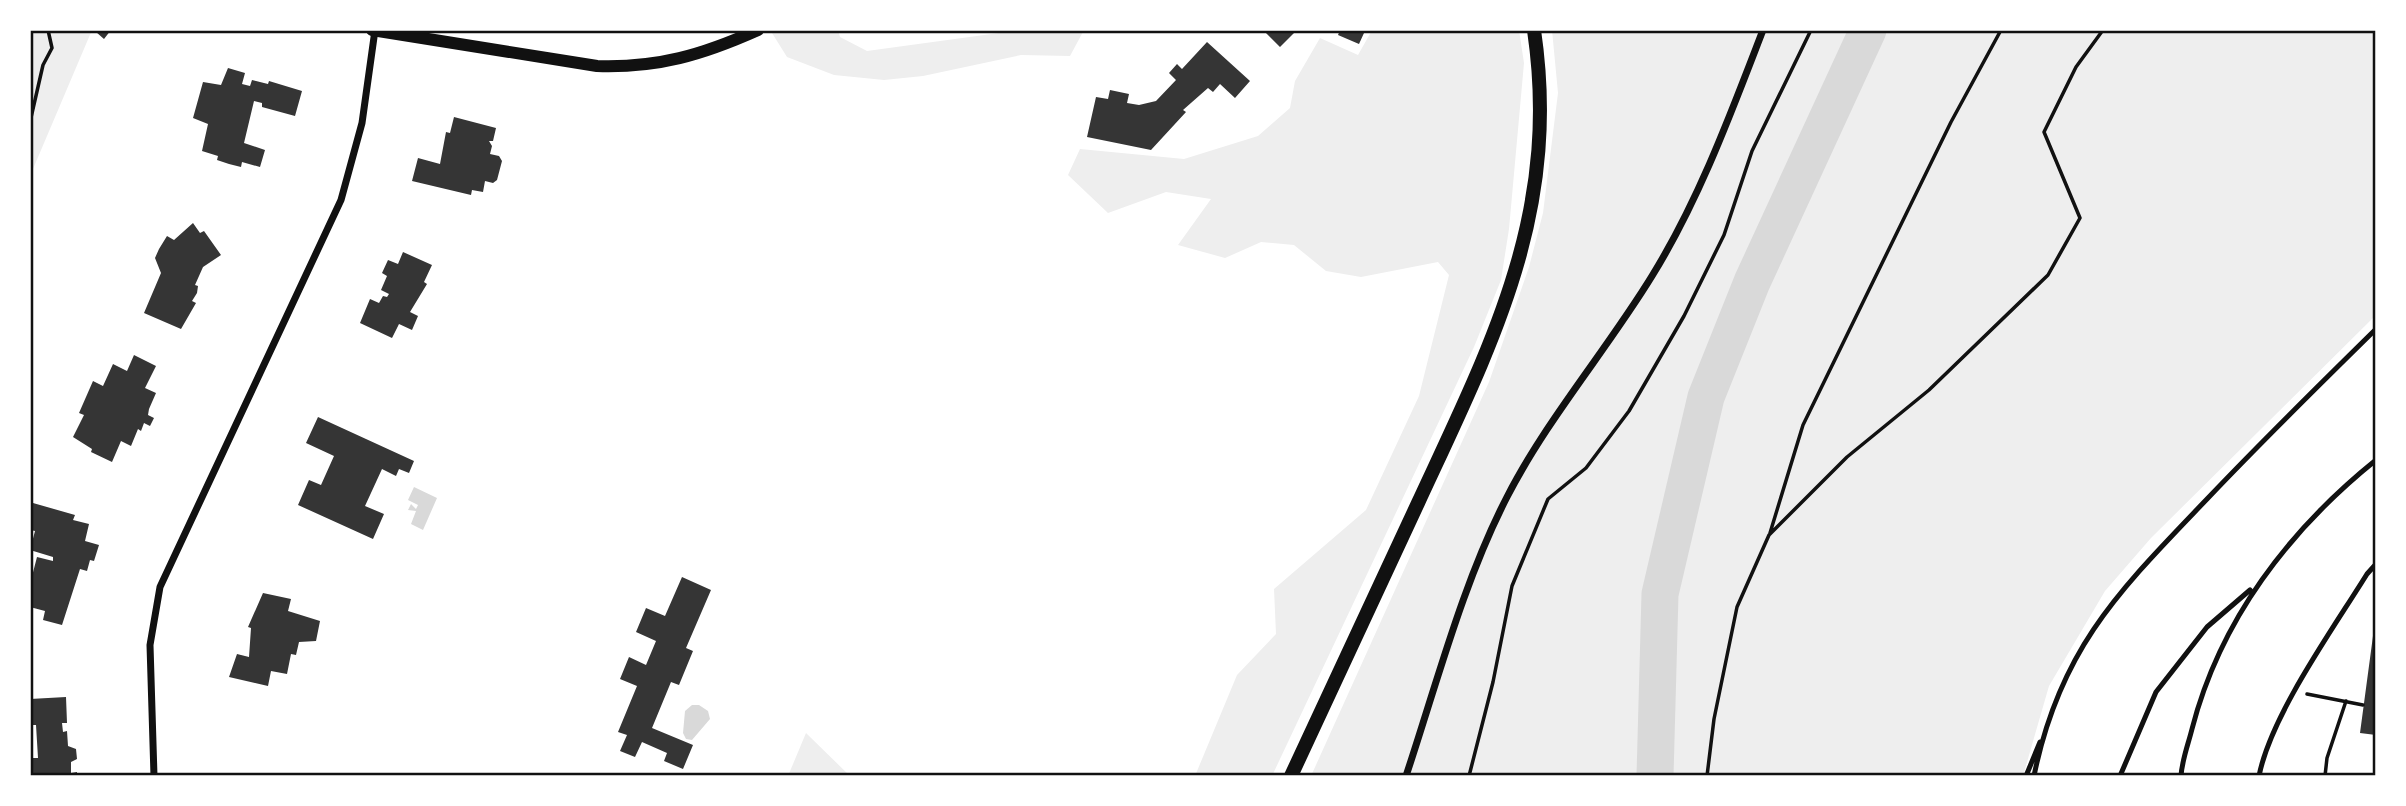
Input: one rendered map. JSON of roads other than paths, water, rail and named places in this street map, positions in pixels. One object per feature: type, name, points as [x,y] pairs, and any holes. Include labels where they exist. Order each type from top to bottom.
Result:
[{"type":"main road","points":[[1291,776],[1471,389],[1516,275],[1533,209],[1539,158],[1541,108],[1534,30]]},
{"type":"street","points":[[154,776],[150,645],[160,587],[341,200],[362,123],[374,30],[597,66],[624,67],[662,64],[711,51],[758,30]]},
{"type":"street","points":[[1406,776],[1483,547],[1525,465],[1620,327],[1685,220],[1763,30]]},
{"type":"lane","points":[[2026,776],[2076,655],[2120,590],[2265,438],[2376,329]]},
{"type":"lane","points":[[2120,776],[2156,692],[2207,627],[2255,585],[2339,490],[2376,460]]},
{"type":"lane","points":[[2259,776],[2261,763],[2292,696],[2367,574],[2376,564]]},
{"type":"lane","points":[[2181,776],[2199,703],[2227,637],[2255,585]]},
{"type":"lane","points":[[2034,776],[2050,716]]},
{"type":"waterway","points":[[1655,776],[1660,594],[1706,397],[1752,282],[1868,30]]}]
